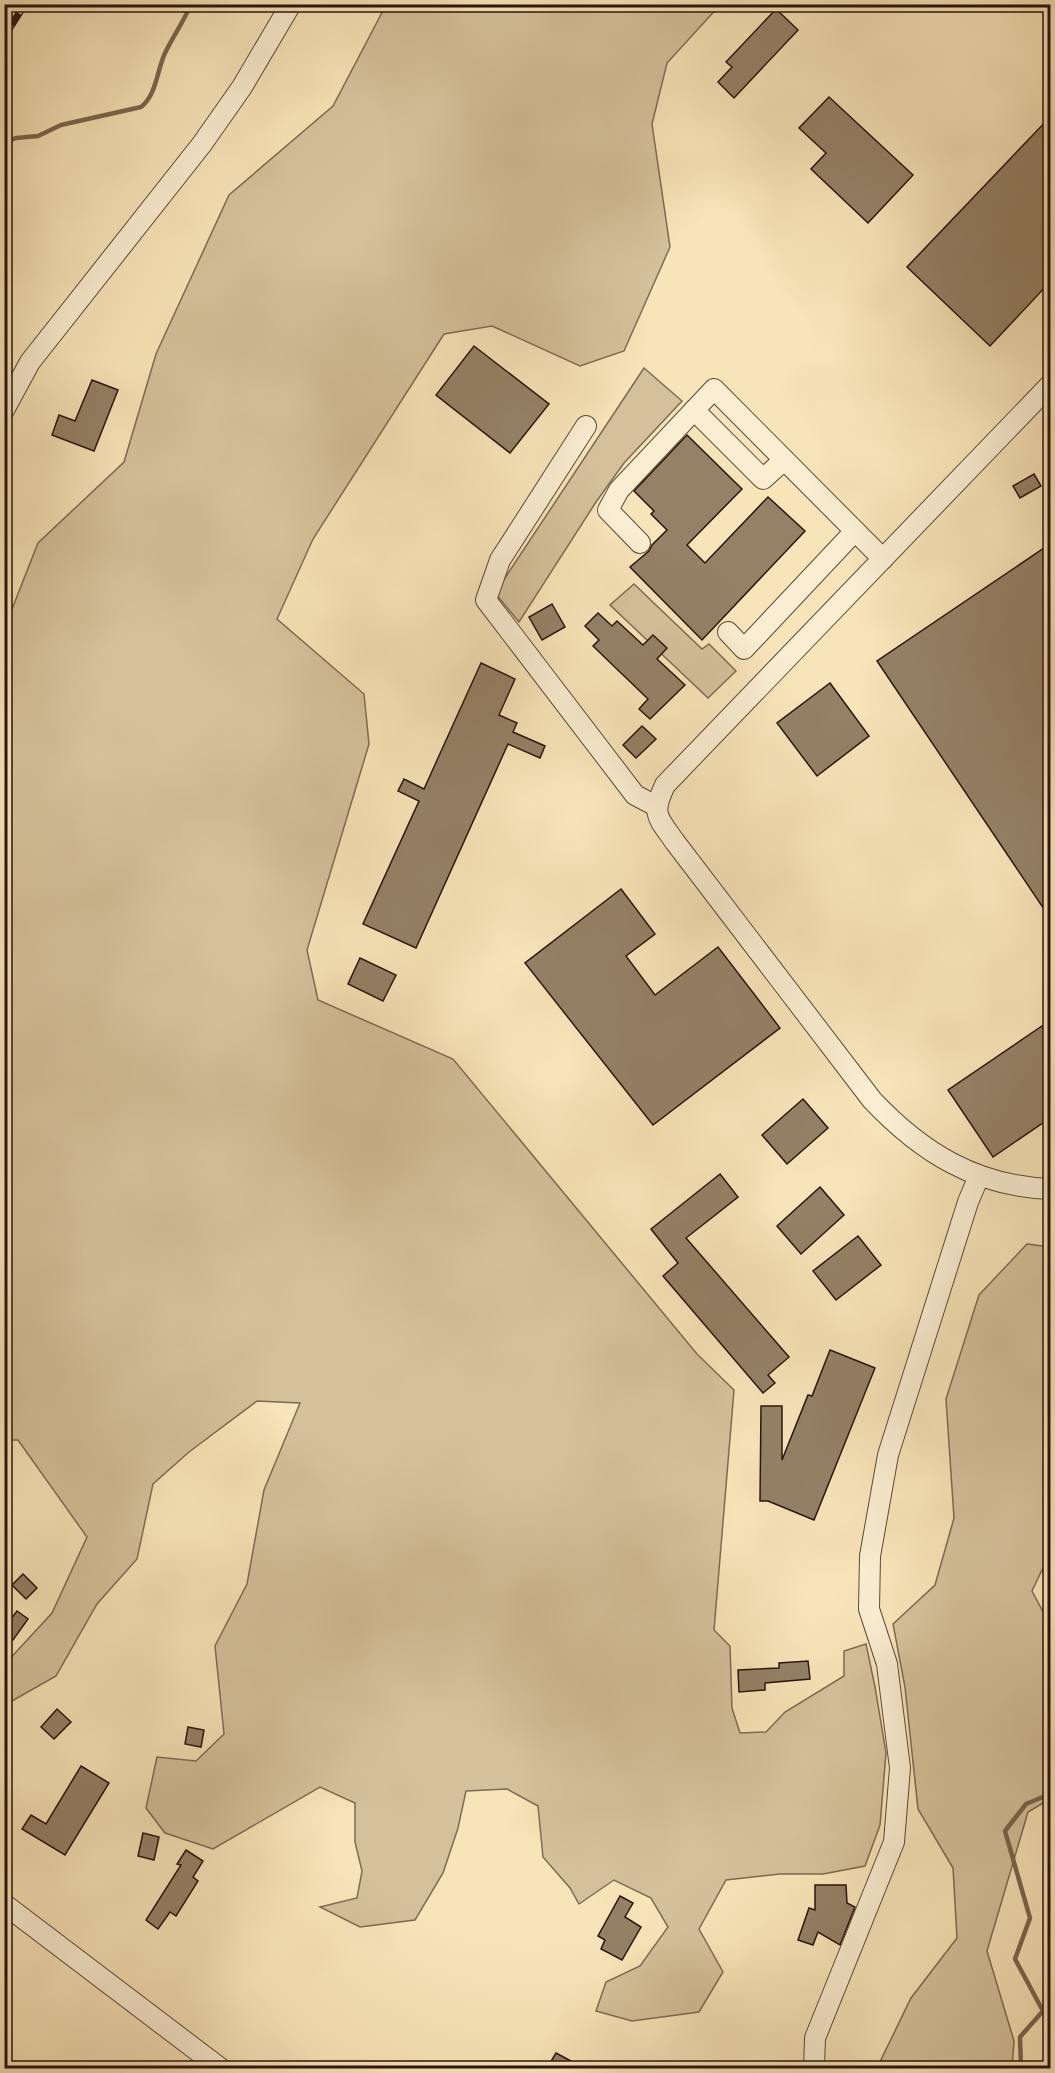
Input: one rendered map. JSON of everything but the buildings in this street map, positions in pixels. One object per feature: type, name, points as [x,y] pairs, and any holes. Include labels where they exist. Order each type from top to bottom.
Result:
[{"type":"street","points":[[4,410],[30,363],[202,144],[242,87],[291,4]]},
{"type":"street","points":[[1050,385],[665,785],[656,806],[660,820],[675,842],[873,1100],[908,1135],[931,1152],[979,1176],[1030,1188],[1050,1189]]},
{"type":"street","points":[[640,543],[608,510],[619,489],[714,388],[883,559]]},
{"type":"street","points":[[694,410],[763,479],[784,460]]},
{"type":"street","points":[[586,426],[500,560],[486,600],[635,795],[656,806]]},
{"type":"street","points":[[728,632],[744,649],[855,531]]},
{"type":"street","points":[[814,2068],[815,2038],[894,1842],[900,1768],[887,1664],[870,1609],[870,1556],[888,1455],[968,1202],[979,1176]]},
{"type":"street","points":[[4,1904],[220,2068]]},
{"type":"shaded area","points":[[386,5],[720,5],[667,63],[652,124],[670,247],[624,351],[580,366],[492,326],[444,334],[313,539],[277,619],[364,694],[369,744],[307,950],[318,1000],[453,1059],[697,1354],[734,1390],[714,1630],[730,1646],[732,1708],[740,1733],[766,1732],[785,1712],[844,1676],[844,1651],[866,1644],[886,1753],[880,1825],[865,1866],[823,1874],[780,1874],[726,1880],[699,1929],[723,1972],[699,2012],[632,2021],[596,2011],[606,1982],[640,1966],[668,1927],[651,1898],[614,1880],[579,1904],[570,1888],[543,1857],[538,1806],[507,1789],[466,1791],[458,1828],[443,1873],[415,1920],[360,1927],[320,1907],[357,1898],[362,1871],[355,1842],[355,1803],[320,1787],[213,1849],[165,1833],[146,1808],[157,1757],[196,1761],[224,1734],[215,1646],[247,1584],[264,1490],[300,1403],[257,1401],[189,1452],[153,1484],[137,1559],[97,1604],[56,1676],[5,1705],[5,1664],[52,1613],[87,1537],[18,1440],[5,1440],[5,627],[38,543],[124,462],[156,354],[229,195],[333,106]]},
{"type":"shaded area","points":[[644,368],[682,401],[624,463],[596,502],[519,622],[495,593]]},
{"type":"shaded area","points":[[634,584],[702,649],[709,644],[736,671],[708,698],[610,605]]},
{"type":"shaded area","points":[[1027,1244],[1050,1247],[1050,1553],[1032,1591],[1050,1625],[1050,1799],[1028,1812],[987,1951],[1014,2041],[1012,2068],[877,2068],[911,1998],[957,1938],[953,1868],[918,1809],[905,1687],[893,1624],[935,1585],[954,1518],[946,1399],[979,1295]]},
{"type":"waterway","points":[[4,143],[16,138],[38,136],[61,125],[141,107],[154,88],[166,51],[191,4]]},
{"type":"waterway","points":[[1021,2068],[1020,2037],[1043,2011],[1015,1959],[1030,1918],[1005,1831],[1026,1804],[1050,1794]]},
{"type":"railway","points":[[4,37],[25,4]]}]
